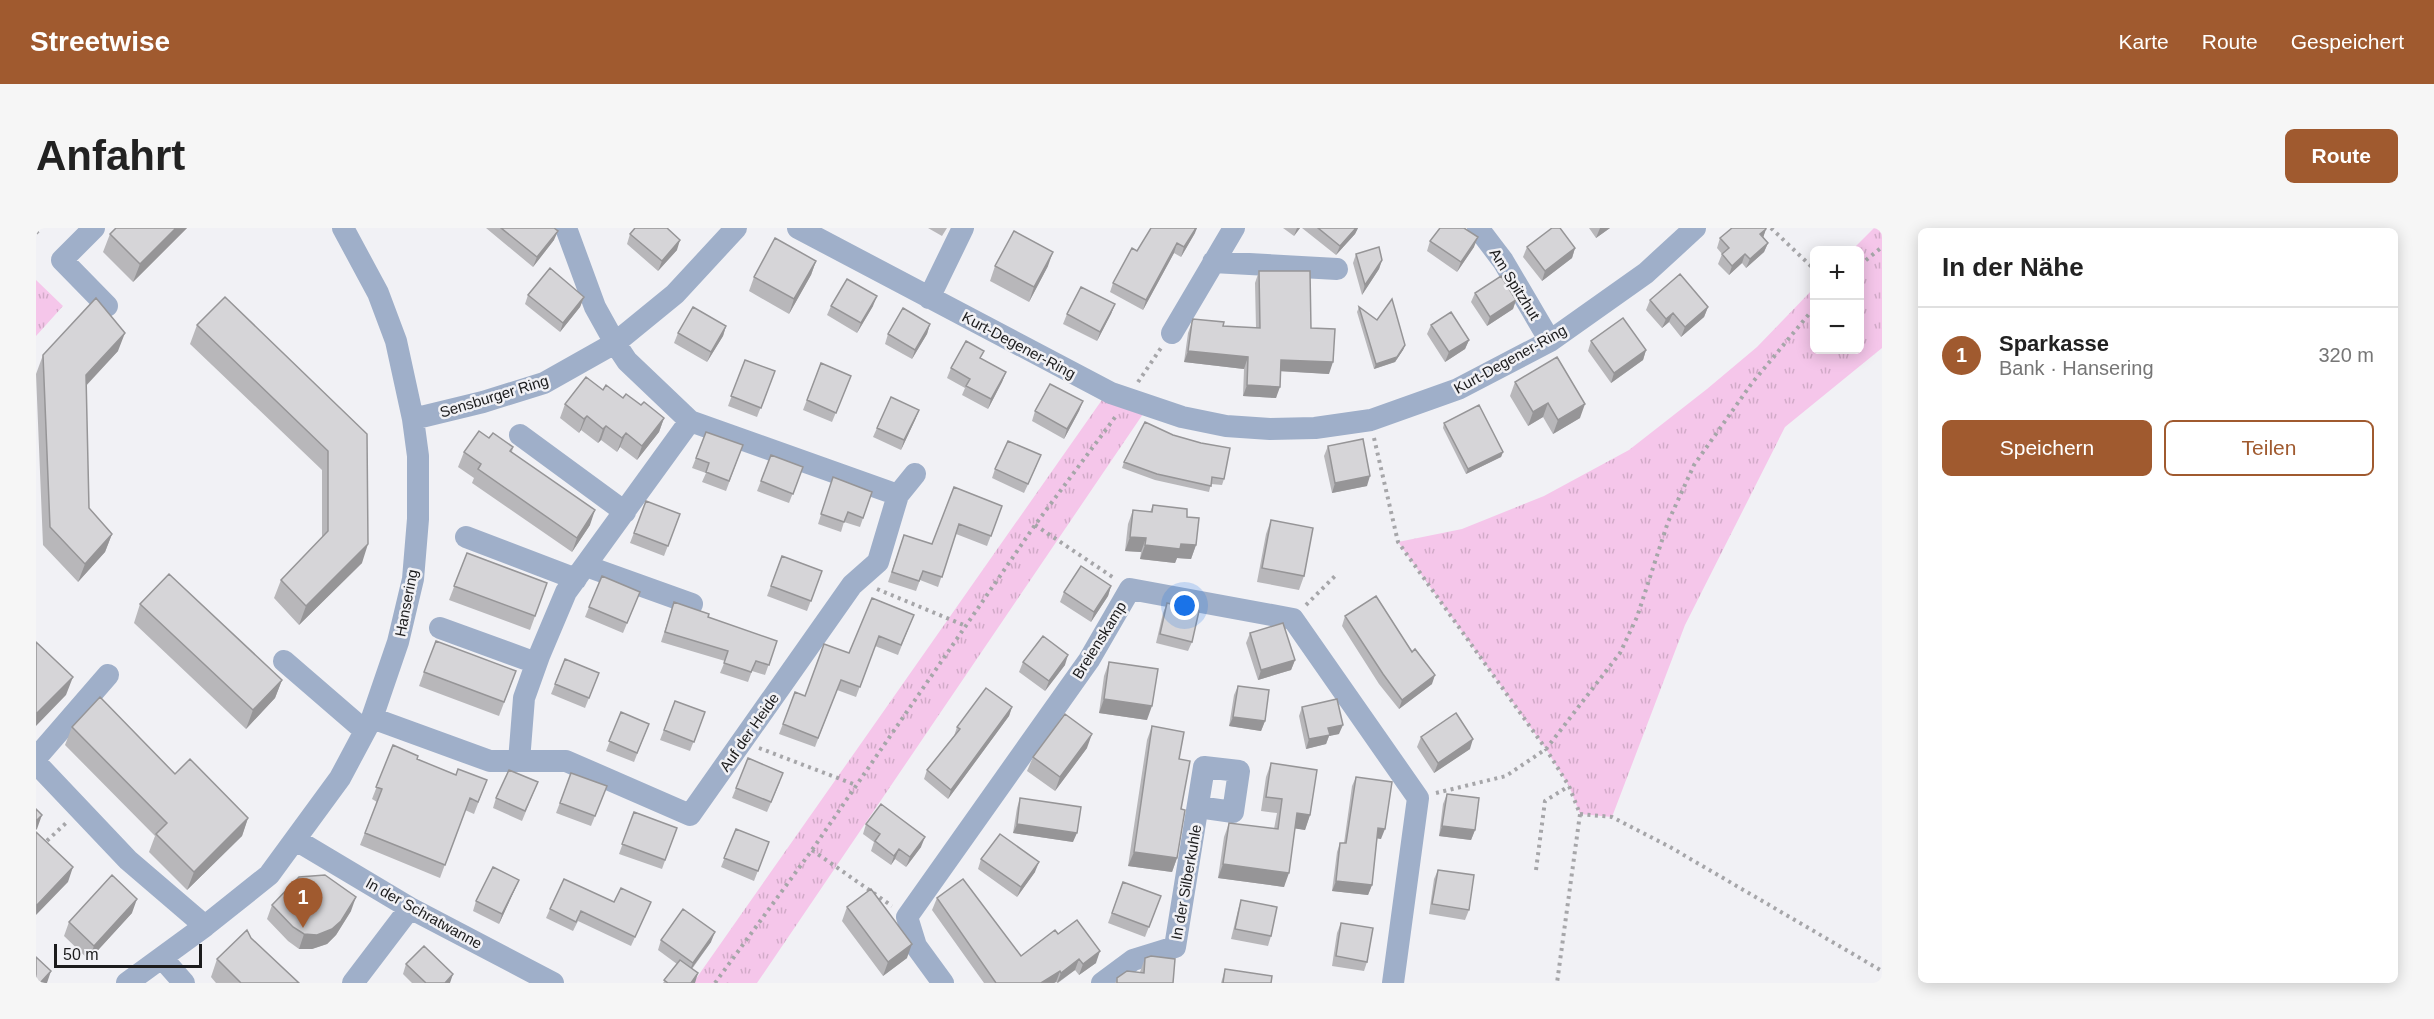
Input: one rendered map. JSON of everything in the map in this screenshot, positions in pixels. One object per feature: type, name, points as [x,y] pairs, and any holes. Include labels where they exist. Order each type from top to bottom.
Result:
[{"type":"street","points":[[94,228],[62,260],[107,306]]},
{"type":"street","name":"Hansering","points":[[127,983],[205,926],[269,875],[340,778],[369,724],[398,642],[413,579],[418,519],[418,456],[413,419],[396,342],[369,297],[343,228]]},
{"type":"street","points":[[566,228],[595,307],[615,343],[627,361],[690,421],[898,495]]},
{"type":"street","name":"Sensburger Ring","points":[[413,419],[483,402],[544,383],[615,343],[675,294],[736,228]]},
{"type":"street","name":"Kurt-Degener-Ring","points":[[798,228],[1127,400],[1182,417],[1226,426],[1270,429],[1315,428],[1371,420],[1458,389],[1550,341],[1646,273],[1695,228]]},
{"type":"street","points":[[929,298],[963,228]]},
{"type":"street","points":[[1172,333],[1234,228]]},
{"type":"street","name":"Am Spitzhut","points":[[1478,228],[1503,261],[1550,341]]},
{"type":"street","points":[[1214,262],[1337,269]]},
{"type":"street","points":[[519,761],[524,698],[566,592],[690,421]]},
{"type":"street","points":[[520,435],[625,512]]},
{"type":"street","name":"Auf der Heide","points":[[369,724],[490,761],[566,761],[690,815],[857,580],[878,562],[898,495],[915,474]]},
{"type":"street","points":[[466,537],[692,604]]},
{"type":"street","name":"Breienskamp","points":[[907,917],[1089,660],[1130,590],[1293,619]]},
{"type":"street","points":[[1293,619],[1418,798],[1394,983]]},
{"type":"street","points":[[440,628],[536,663]]},
{"type":"street","points":[[284,661],[369,724]]},
{"type":"street","points":[[108,675],[36,760],[128,860],[205,926]]},
{"type":"street","name":"In der Silberkuhle","points":[[1102,983],[1133,960],[1175,947],[1198,807]]},
{"type":"street","name":"In der Schratwanne","points":[[296,840],[410,908],[553,983]]},
{"type":"street","points":[[353,983],[410,908]]},
{"type":"street","points":[[907,917],[916,946],[944,983]]},
{"type":"street","points":[[162,958],[184,983]]},
{"type":"path","points":[[36,233],[41,228]]},
{"type":"path","points":[[1771,228],[1810,264]]},
{"type":"path","points":[[1864,262],[1882,247]]},
{"type":"path","points":[[1418,798],[1506,776],[1546,749],[1620,653],[1637,617],[1668,522],[1694,465],[1752,383],[1810,314]]},
{"type":"path","points":[[715,983],[812,850],[1035,525],[1127,400],[1172,333]]},
{"type":"path","points":[[1371,420],[1398,542],[1546,749],[1569,786],[1580,814],[1557,983]]},
{"type":"path","points":[[1035,525],[1130,590]]},
{"type":"path","points":[[1293,619],[1336,575]]},
{"type":"path","points":[[857,580],[966,626]]},
{"type":"path","points":[[742,741],[856,785]]},
{"type":"path","points":[[1536,870],[1545,801],[1569,786]]},
{"type":"path","points":[[36,851],[79,809]]},
{"type":"path","points":[[1580,814],[1612,817],[1670,847],[1882,971]]},
{"type":"path","points":[[812,850],[907,917]]},
{"type":"green space","points":[[1874,228],[1882,228],[1882,348],[1785,427],[1685,625],[1612,817],[1580,814],[1569,786],[1546,749],[1398,542],[1462,529],[1544,496],[1629,450],[1757,347],[1810,292],[1810,354],[1864,354],[1864,246],[1856,246]]},
{"type":"green space","points":[[36,280],[63,306],[36,336]]},
{"type":"green space","points":[[1104,397],[1143,414],[757,983],[693,983]]},
{"type":"building","points":[[116,228],[176,228],[140,264],[110,234]]},
{"type":"building","points":[[501,228],[554,228],[558,231],[537,257]]},
{"type":"building","points":[[635,228],[667,228],[680,240],[662,261],[630,234]]},
{"type":"building","points":[[1151,228],[1196,228],[1184,247],[1177,243],[1146,300],[1113,283],[1132,248],[1137,251]]},
{"type":"building","points":[[1318,228],[1356,228],[1340,246]]},
{"type":"building","points":[[1440,228],[1464,228],[1478,237],[1461,262],[1430,241]]},
{"type":"building","points":[[1552,228],[1560,228],[1575,248],[1545,271],[1527,247]]},
{"type":"building","points":[[1732,228],[1766,228],[1760,234],[1768,243],[1750,259],[1745,254],[1732,266],[1722,254],[1729,248],[1720,238]]},
{"type":"building","points":[[1014,231],[1053,252],[1034,287],[995,266]]},
{"type":"building","points":[[775,238],[816,261],[794,299],[754,277]]},
{"type":"building","points":[[1379,247],[1382,260],[1365,285],[1356,254]]},
{"type":"building","points":[[550,268],[584,297],[563,323],[528,295]]},
{"type":"building","points":[[1259,271],[1310,271],[1311,328],[1335,329],[1333,362],[1281,360],[1280,387],[1247,385],[1248,357],[1188,351],[1193,319],[1224,322],[1223,326],[1260,328]]},
{"type":"building","points":[[1680,274],[1708,307],[1685,327],[1673,313],[1666,319],[1650,300]]},
{"type":"building","points":[[1501,276],[1516,300],[1490,317],[1475,293]]},
{"type":"building","points":[[847,279],[877,296],[861,323],[831,306]]},
{"type":"building","points":[[1081,287],[1115,304],[1100,332],[1067,314]]},
{"type":"building","points":[[225,297],[367,434],[368,544],[306,606],[281,580],[328,531],[328,451],[197,325]]},
{"type":"building","points":[[96,298],[125,333],[86,375],[89,508],[112,534],[85,564],[50,527],[43,355]]},
{"type":"building","points":[[1392,299],[1405,345],[1397,357],[1376,364],[1359,307],[1377,320]]},
{"type":"building","points":[[693,307],[726,326],[711,352],[678,333]]},
{"type":"building","points":[[903,308],[930,324],[915,350],[888,334]]},
{"type":"building","points":[[1451,312],[1469,340],[1449,352],[1431,325]]},
{"type":"building","points":[[1623,318],[1646,350],[1614,373],[1591,341]]},
{"type":"building","points":[[966,341],[984,351],[980,358],[1006,372],[991,399],[966,386],[970,379],[951,368]]},
{"type":"building","points":[[1557,357],[1585,404],[1558,420],[1548,403],[1533,412],[1515,382]]},
{"type":"building","points":[[745,360],[775,371],[761,408],[731,396]]},
{"type":"building","points":[[821,363],[851,376],[836,413],[807,400]]},
{"type":"building","points":[[586,377],[603,390],[606,385],[623,398],[626,394],[641,405],[644,402],[664,418],[642,446],[626,433],[622,438],[606,426],[603,429],[587,416],[584,419],[565,404]]},
{"type":"building","points":[[1050,384],[1083,401],[1067,429],[1035,411]]},
{"type":"building","points":[[891,397],[919,410],[904,440],[877,428]]},
{"type":"building","points":[[1479,405],[1503,452],[1468,469],[1444,423]]},
{"type":"building","points":[[1145,422],[1173,435],[1230,448],[1224,479],[1212,477],[1211,486],[1157,474],[1124,462]]},
{"type":"building","points":[[479,431],[489,438],[493,433],[513,447],[510,451],[595,510],[577,538],[478,469],[481,464],[464,452]]},
{"type":"building","points":[[706,432],[743,445],[729,481],[706,472],[709,463],[696,458]]},
{"type":"building","points":[[1363,439],[1370,476],[1335,483],[1328,446]]},
{"type":"building","points":[[1008,441],[1041,455],[1028,484],[995,469]]},
{"type":"building","points":[[771,455],[803,467],[793,494],[761,481]]},
{"type":"building","points":[[833,477],[872,492],[863,518],[848,512],[844,522],[821,514]]},
{"type":"building","points":[[954,487],[1002,506],[991,536],[959,524],[942,577],[923,571],[919,581],[892,572],[904,535],[932,544]]},
{"type":"building","points":[[646,501],[680,514],[668,546],[634,533]]},
{"type":"building","points":[[1153,505],[1187,509],[1187,517],[1199,518],[1196,545],[1181,544],[1180,549],[1145,545],[1146,538],[1130,537],[1133,510],[1152,512]]},
{"type":"building","points":[[1271,520],[1313,528],[1304,576],[1262,568]]},
{"type":"building","points":[[467,553],[547,583],[535,616],[454,586]]},
{"type":"building","points":[[782,556],[822,571],[811,601],[771,586]]},
{"type":"building","points":[[1081,566],[1111,586],[1094,612],[1064,592]]},
{"type":"building","points":[[169,574],[282,680],[253,710],[140,604]]},
{"type":"building","points":[[602,576],[640,592],[627,623],[589,607]]},
{"type":"building","points":[[1376,596],[1412,652],[1415,649],[1435,675],[1402,700],[1345,616]]},
{"type":"building","points":[[872,598],[914,615],[901,645],[879,636],[860,687],[841,680],[818,738],[783,724],[795,692],[805,696],[824,644],[849,653]]},
{"type":"building","points":[[674,602],[709,614],[708,617],[777,641],[769,665],[756,661],[751,672],[724,663],[728,651],[665,632]]},
{"type":"building","points":[[1167,603],[1199,611],[1192,642],[1160,634]]},
{"type":"building","points":[[1283,623],[1295,660],[1261,670],[1250,633]]},
{"type":"building","points":[[1043,636],[1068,655],[1049,681],[1023,662]]},
{"type":"building","points":[[436,641],[516,671],[504,702],[424,672]]},
{"type":"building","points":[[36,642],[73,677],[36,714]]},
{"type":"building","points":[[565,659],[599,673],[589,698],[555,684]]},
{"type":"building","points":[[1109,662],[1158,669],[1152,706],[1104,699]]},
{"type":"building","points":[[1238,686],[1269,690],[1265,721],[1233,717]]},
{"type":"building","points":[[986,688],[1012,707],[951,790],[927,770],[960,729],[957,727]]},
{"type":"building","points":[[100,697],[175,774],[190,759],[248,818],[194,872],[156,834],[167,823],[72,727]]},
{"type":"building","points":[[1337,699],[1343,725],[1328,728],[1330,735],[1309,739],[1302,707]]},
{"type":"building","points":[[675,701],[705,712],[694,742],[664,730]]},
{"type":"building","points":[[621,712],[649,724],[637,753],[609,741]]},
{"type":"building","points":[[1456,713],[1473,739],[1438,763],[1421,737]]},
{"type":"building","points":[[1065,714],[1092,734],[1060,777],[1033,757]]},
{"type":"building","points":[[1152,726],[1184,732],[1179,759],[1190,761],[1181,809],[1185,810],[1177,858],[1134,852]]},
{"type":"building","points":[[393,745],[418,756],[417,759],[456,775],[458,769],[487,780],[478,802],[470,798],[445,865],[365,833],[382,789],[376,787]]},
{"type":"building","points":[[748,758],[783,773],[771,802],[736,788]]},
{"type":"building","points":[[1271,763],[1317,770],[1310,815],[1297,813],[1289,873],[1223,864],[1229,823],[1278,829],[1282,799],[1266,797]]},
{"type":"building","points":[[509,770],[538,782],[525,811],[496,798]]},
{"type":"building","points":[[571,773],[607,786],[595,816],[560,803]]},
{"type":"building","points":[[1356,777],[1392,782],[1385,829],[1378,828],[1372,885],[1336,881],[1340,843],[1346,843]]},
{"type":"building","points":[[1447,794],[1479,798],[1475,830],[1442,826]]},
{"type":"building","points":[[1020,798],[1081,807],[1077,833],[1017,824]]},
{"type":"building","points":[[881,804],[925,837],[910,857],[899,849],[894,856],[875,841],[880,834],[866,824]]},
{"type":"building","points":[[36,809],[42,815],[36,821]]},
{"type":"building","points":[[634,812],[677,828],[665,860],[622,844]]},
{"type":"building","points":[[736,829],[769,842],[758,871],[724,858]]},
{"type":"building","points":[[36,832],[73,867],[36,906]]},
{"type":"building","points":[[1000,834],[1039,862],[1021,887],[981,859]]},
{"type":"building","points":[[493,867],[519,880],[502,914],[476,901]]},
{"type":"building","points":[[1438,870],[1474,875],[1469,910],[1432,904]]},
{"type":"building","points":[[112,875],[137,899],[94,946],[69,922]]},
{"type":"building","points":[[325,875],[356,897],[341,921],[332,929],[317,935],[304,934],[293,927],[272,905],[299,877]]},
{"type":"building","points":[[564,879],[614,902],[621,888],[651,902],[635,937],[581,911],[576,922],[550,909]]},
{"type":"building","points":[[963,879],[1021,956],[1055,930],[1058,934],[1077,920],[1100,951],[1083,964],[1079,959],[1061,973],[1060,971],[1041,983],[996,983],[937,898]]},
{"type":"building","points":[[1123,882],[1161,896],[1149,927],[1112,913]]},
{"type":"building","points":[[871,889],[912,944],[888,962],[847,907]]},
{"type":"building","points":[[1241,900],[1277,907],[1271,936],[1235,929]]},
{"type":"building","points":[[683,909],[715,932],[693,963],[661,940]]},
{"type":"building","points":[[1341,923],[1373,928],[1367,962],[1336,956]]},
{"type":"building","points":[[247,930],[251,938],[299,983],[241,983],[217,959]]},
{"type":"building","points":[[424,946],[453,974],[445,983],[426,983],[406,964]]},
{"type":"building","points":[[1151,956],[1175,959],[1173,983],[1117,983],[1117,978],[1127,971],[1144,973],[1145,958]]},
{"type":"building","points":[[36,957],[51,971],[40,983],[36,983]]},
{"type":"building","points":[[680,960],[698,973],[691,983],[668,983],[664,980]]},
{"type":"building","points":[[1225,969],[1272,976],[1271,983],[1223,983]]},
{"type":"place","name":"Sparkasse","points":[[303,928]]}]
